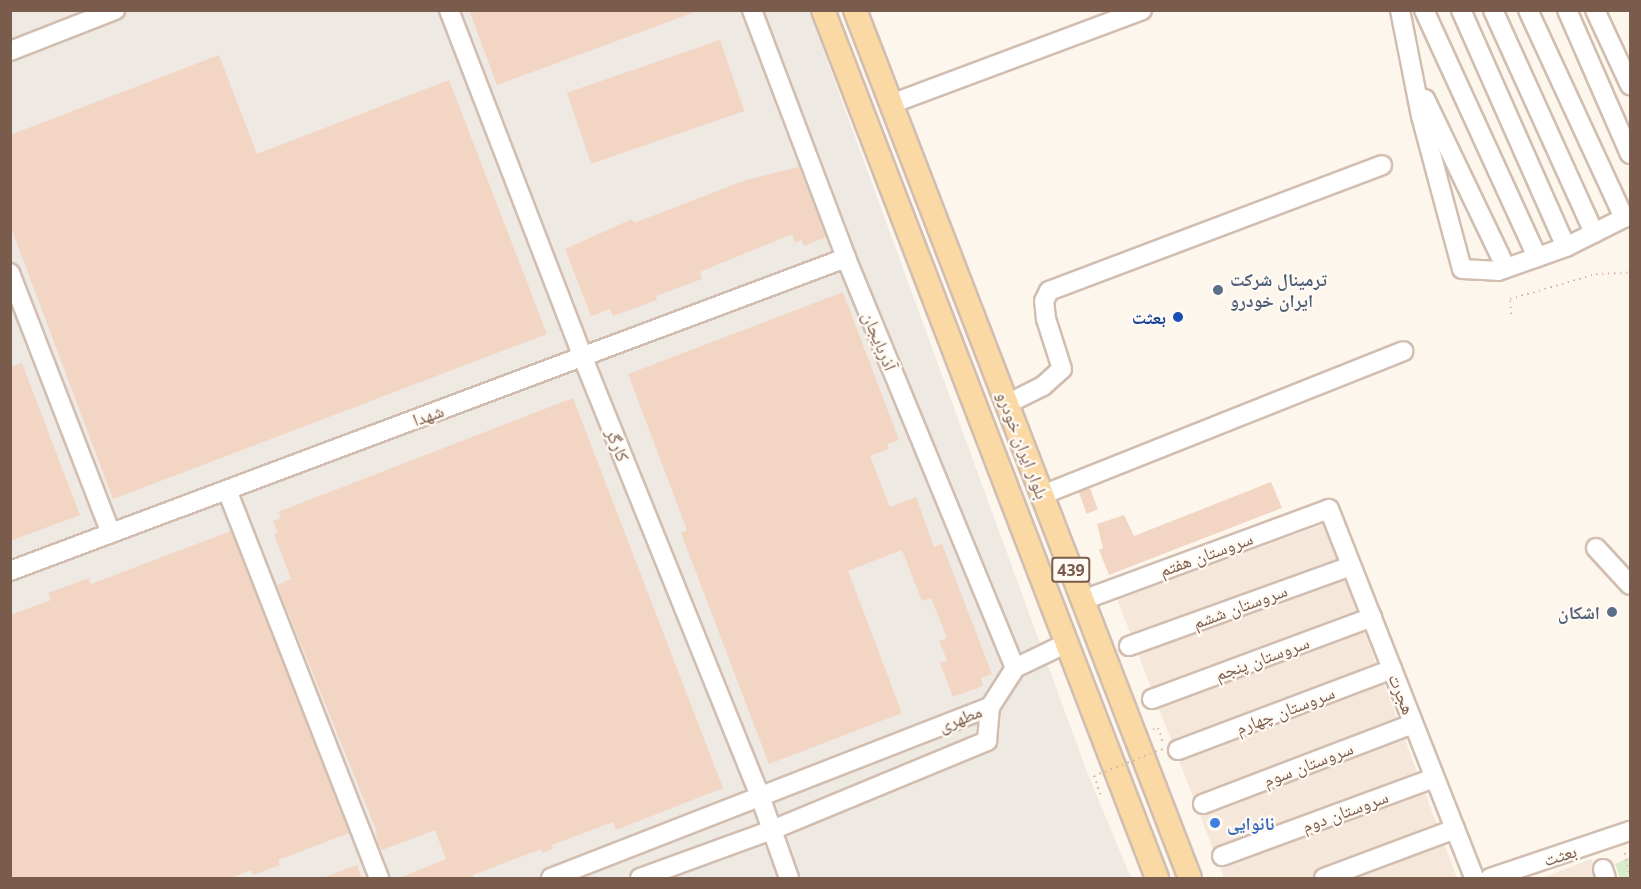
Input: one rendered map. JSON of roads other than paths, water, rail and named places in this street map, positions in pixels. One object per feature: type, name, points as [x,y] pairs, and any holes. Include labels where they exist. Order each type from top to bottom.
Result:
[{"type":"main road","name":"بلوار ایران خودرو","points":[[823,10],[1157,879]]},
{"type":"main road","name":"بلوار ایران خودرو","points":[[855,10],[1190,879]]},
{"type":"main road","points":[[909,233],[937,223]]},
{"type":"main road","points":[[924,272],[952,262]]},
{"type":"street","points":[[10,51],[115,10]]},
{"type":"street","name":"کارگر","points":[[449,10],[583,358],[760,796],[789,879]]},
{"type":"street","name":"آذربایجان","points":[[752,10],[846,258],[1015,668]]},
{"type":"street","points":[[891,104],[1142,10]]},
{"type":"street","points":[[1400,10],[1413,75],[1462,269],[1483,273],[1506,268],[1566,247],[1627,217],[1528,10]]},
{"type":"street","points":[[1424,10],[1537,257]]},
{"type":"street","points":[[1461,10],[1566,247]]},
{"type":"street","points":[[1493,10],[1594,233]]},
{"type":"street","points":[[1567,10],[1630,154]]},
{"type":"street","points":[[1595,10],[1630,85]]},
{"type":"street","points":[[1413,75],[1506,268]]},
{"type":"street","points":[[1007,404],[1043,386],[1062,369],[1046,319],[1044,301],[1049,291],[1382,165]]},
{"type":"street","name":"شهدا","points":[[10,571],[846,258]]},
{"type":"street","points":[[10,273],[111,533]]},
{"type":"street","points":[[1042,495],[1403,351]]},
{"type":"street","points":[[226,490],[379,879]]},
{"type":"street","name":"سروستان هفتم","points":[[1083,600],[1329,509]]},
{"type":"street","name":"هجرت","points":[[1329,509],[1474,879]]},
{"type":"street","points":[[1596,548],[1630,585]]},
{"type":"street","name":"سروستان ششم","points":[[1129,646],[1351,566]]},
{"type":"street","name":"سروستان پنجم","points":[[1152,699],[1372,617]]},
{"type":"street","points":[[990,706],[1015,668],[1067,643]]},
{"type":"street","name":"سروستان چهارم","points":[[1172,749],[1392,669]]},
{"type":"street","name":"مطهری","points":[[551,879],[990,706],[987,741],[772,830],[640,879]]},
{"type":"street","name":"سروستان سوم","points":[[1203,804],[1413,724]]},
{"type":"street","name":"سروستان دوم","points":[[1222,856],[1434,778]]},
{"type":"street","points":[[1324,879],[1455,829]]},
{"type":"street","name":"بعثت","points":[[1490,879],[1630,831]]},
{"type":"place","name":"ترمینال شرکت ایران خودرو","points":[[1218,290]]},
{"type":"place","name":"بعثت","points":[[1178,317]]},
{"type":"place","name":"اشکان","points":[[1612,612]]},
{"type":"place","name":"نانوایی","points":[[1215,823]]}]
